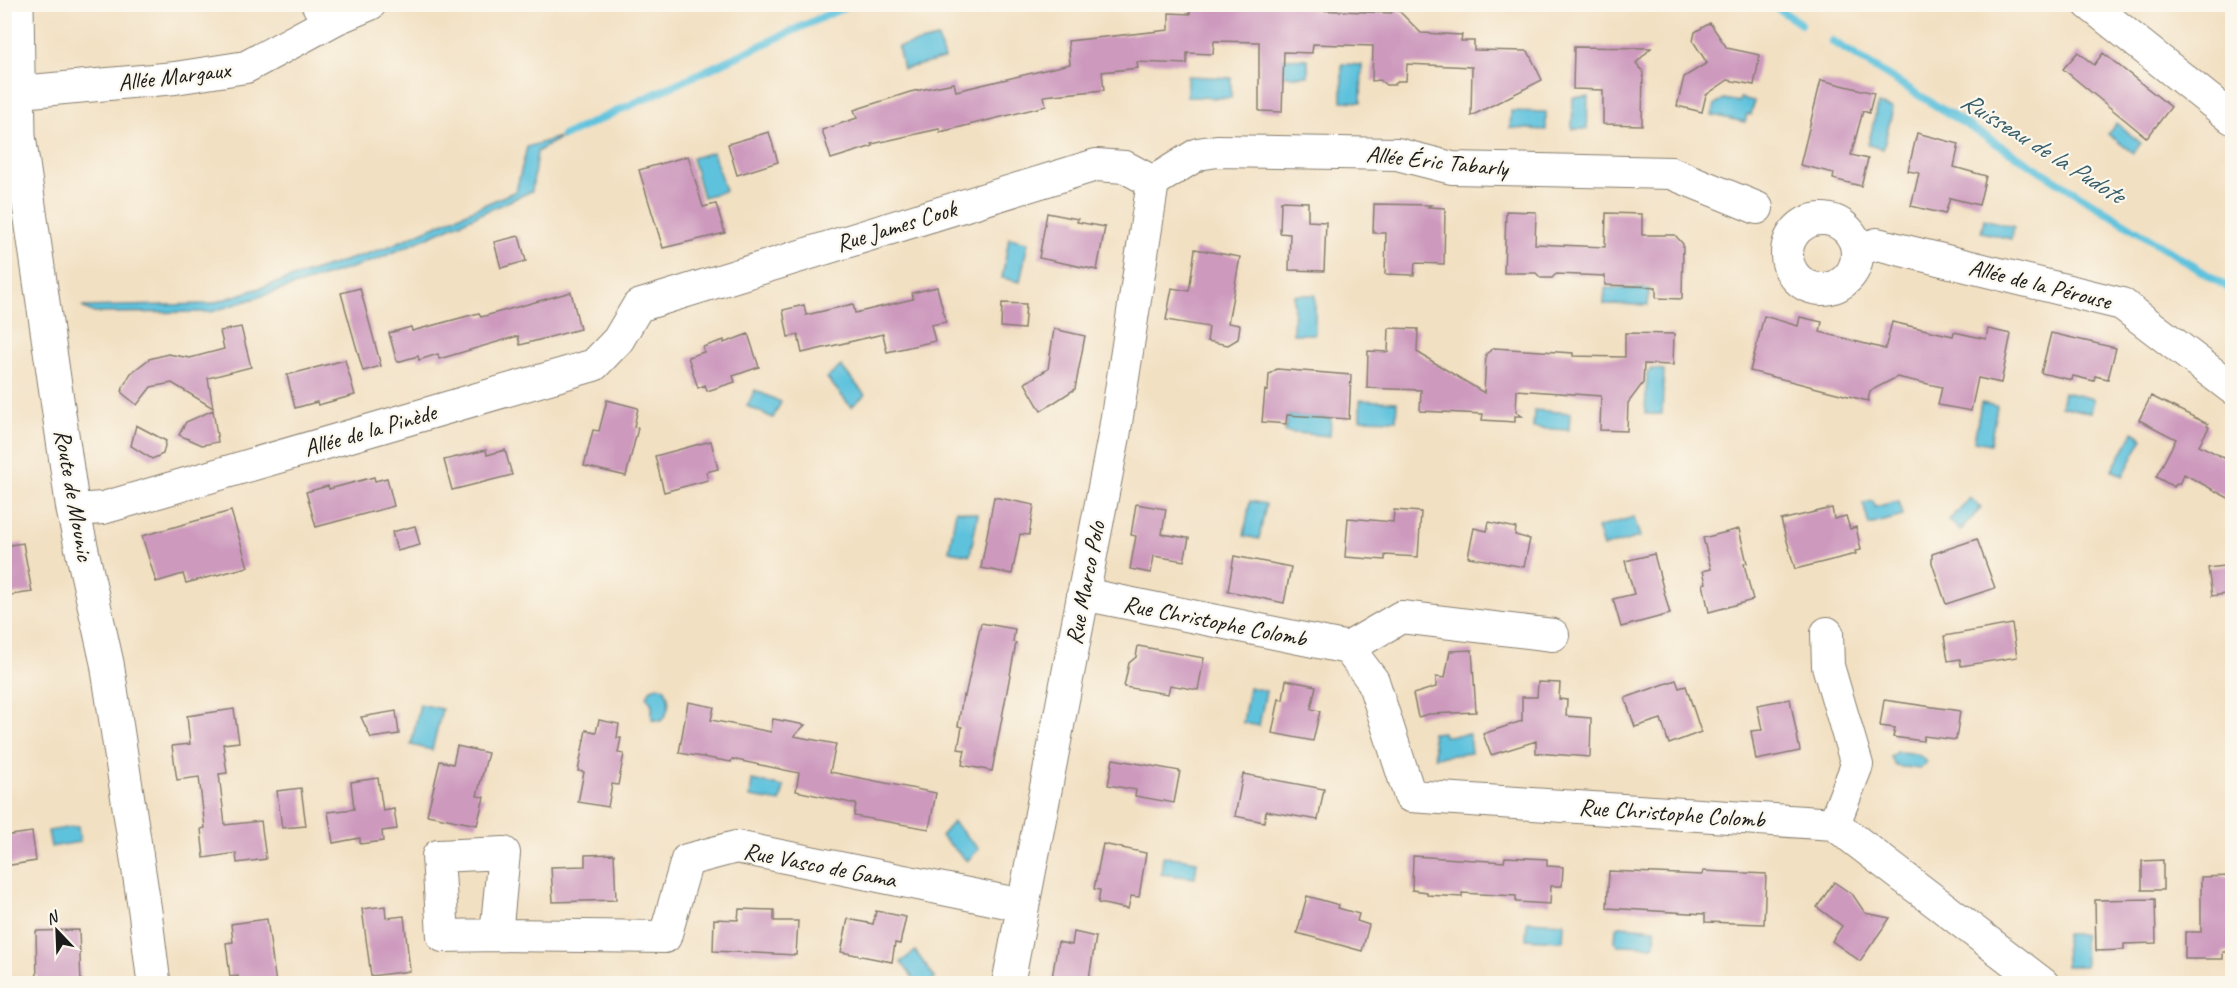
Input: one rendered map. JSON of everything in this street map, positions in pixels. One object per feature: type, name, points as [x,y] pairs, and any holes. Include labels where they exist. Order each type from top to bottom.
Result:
[{"type":"main road","name":"Route de Mounic","points":[[17,4],[19,136],[73,510],[107,663],[154,984]]},
{"type":"street","name":"Allée Margaux","points":[[20,92],[175,78],[246,67],[314,16],[370,4]]},
{"type":"street","points":[[2089,4],[2232,118]]},
{"type":"street","name":"Allée Éric Tabarly","points":[[1153,182],[1198,154],[1217,151],[1397,154],[1452,168],[1671,173],[1757,208]]},
{"type":"street","name":"Rue James Cook","points":[[638,306],[1096,165],[1125,167],[1153,182]]},
{"type":"street","name":"Rue Marco Polo","points":[[1008,984],[1114,436],[1153,182]]},
{"type":"street","name":"Allée de la Pérouse","points":[[1858,250],[1876,244],[2122,304],[2232,388]]},
{"type":"street","name":"Allée de la Pinède","points":[[73,510],[103,508],[594,365],[618,340],[638,306]]},
{"type":"street","name":"Rue Christophe Colomb","points":[[1083,594],[1348,648],[1373,681],[1410,796],[1834,824]]},
{"type":"street","points":[[1348,648],[1401,618],[1553,635]]},
{"type":"street","points":[[1827,633],[1828,666],[1857,765],[1834,824],[2043,984]]},
{"type":"street","name":"Rue Vasco de Gama","points":[[496,935],[665,937],[687,860],[736,847],[1022,905]]},
{"type":"water","points":[[938,38],[944,59],[903,69],[898,47]]},
{"type":"water","points":[[1276,58],[1308,59],[1308,76],[1275,76]]},
{"type":"water","points":[[1342,64],[1362,65],[1361,102],[1342,101]]},
{"type":"water","points":[[1187,76],[1231,78],[1231,98],[1187,97]]},
{"type":"water","points":[[1573,97],[1588,97],[1587,129],[1572,129]]},
{"type":"water","points":[[1740,98],[1754,101],[1751,115],[1747,114],[1745,122],[1712,115],[1715,104],[1724,99],[1739,102]]},
{"type":"water","points":[[1878,104],[1893,108],[1883,149],[1868,145]]},
{"type":"water","points":[[1511,111],[1546,112],[1546,130],[1510,128]]},
{"type":"water","points":[[2116,123],[2141,143],[2133,153],[2108,134]]},
{"type":"water","points":[[563,136],[537,152],[532,191],[376,260],[211,312],[94,313],[82,307],[210,304],[385,248],[516,191],[527,147]]},
{"type":"water","points":[[713,152],[725,191],[703,197],[692,158]]},
{"type":"water","points":[[1984,219],[2014,227],[2011,239],[1981,232]]},
{"type":"water","points":[[1009,238],[1028,242],[1020,282],[1002,278]]},
{"type":"water","points":[[1605,288],[1649,289],[1648,305],[1604,304]]},
{"type":"water","points":[[1294,295],[1315,295],[1315,334],[1293,334]]},
{"type":"water","points":[[841,366],[865,395],[851,407],[827,378]]},
{"type":"water","points":[[1651,369],[1664,370],[1662,414],[1645,414],[1647,374]]},
{"type":"water","points":[[755,390],[781,402],[773,418],[747,406]]},
{"type":"water","points":[[2064,392],[2094,399],[2091,413],[2061,406]]},
{"type":"water","points":[[1360,400],[1397,402],[1396,420],[1360,419]]},
{"type":"water","points":[[1981,403],[1997,406],[1990,444],[1974,441]]},
{"type":"water","points":[[1534,410],[1570,413],[1569,430],[1533,428]]},
{"type":"water","points":[[1287,415],[1331,418],[1330,436],[1285,432]]},
{"type":"water","points":[[2133,432],[2143,438],[2123,476],[2112,470]]},
{"type":"water","points":[[1970,498],[1981,508],[1960,531],[1949,520]]},
{"type":"water","points":[[1250,501],[1266,504],[1259,539],[1244,536]]},
{"type":"water","points":[[1873,501],[1875,507],[1899,501],[1903,516],[1869,525],[1863,503]]},
{"type":"water","points":[[956,510],[978,514],[970,555],[949,551]]},
{"type":"water","points":[[1634,517],[1640,537],[1603,547],[1597,528]]},
{"type":"water","points":[[657,686],[664,688],[668,701],[668,709],[661,721],[652,720],[652,705],[647,697],[650,690]]},
{"type":"water","points":[[1249,687],[1266,691],[1259,726],[1243,723]]},
{"type":"water","points":[[420,704],[442,709],[432,750],[411,745]]},
{"type":"water","points":[[1443,732],[1444,736],[1469,734],[1471,753],[1435,757],[1432,733]]},
{"type":"water","points":[[1897,752],[1918,755],[1926,763],[1920,769],[1895,766],[1891,757]]},
{"type":"water","points":[[752,780],[784,787],[780,802],[750,797]]},
{"type":"water","points":[[953,822],[979,849],[967,861],[941,836]]},
{"type":"water","points":[[78,826],[80,842],[51,847],[48,831]]},
{"type":"water","points":[[1163,856],[1197,861],[1195,878],[1161,874]]},
{"type":"water","points":[[1527,921],[1564,923],[1563,941],[1526,939]]},
{"type":"water","points":[[1620,926],[1655,929],[1655,944],[1651,946],[1618,945],[1615,942],[1616,928]]},
{"type":"water","points":[[2065,934],[2084,934],[2085,966],[2066,966]]},
{"type":"water","points":[[915,951],[935,978],[928,983],[917,983],[901,962]]},
{"type":"building","points":[[1190,4],[1314,4],[1314,10],[1391,13],[1396,8],[1421,33],[1462,35],[1461,41],[1474,41],[1474,50],[1528,51],[1542,80],[1471,116],[1472,67],[1407,64],[1406,81],[1386,85],[1380,80],[1372,81],[1373,46],[1313,44],[1312,53],[1284,52],[1282,112],[1259,111],[1259,42],[1214,41],[1213,54],[1187,53],[1187,64],[1137,62],[1138,68],[1102,72],[1104,90],[1044,96],[1046,106],[940,132],[939,129],[872,144],[873,146],[831,159],[822,130],[857,118],[854,110],[910,92],[954,83],[956,91],[1070,64],[1068,41],[1169,30],[1169,13],[1190,14]]},
{"type":"building","points":[[1710,23],[1727,48],[1760,55],[1754,85],[1728,80],[1706,95],[1702,112],[1677,106],[1684,77],[1707,63],[1693,41],[1695,32]]},
{"type":"building","points":[[1574,47],[1651,48],[1636,63],[1643,71],[1642,125],[1603,124],[1603,90],[1573,89]]},
{"type":"building","points":[[2078,52],[2094,65],[2103,53],[2171,107],[2147,138],[2063,69]]},
{"type":"building","points":[[1821,80],[1874,93],[1869,113],[1863,111],[1851,155],[1868,159],[1861,186],[1833,179],[1834,173],[1800,165]]},
{"type":"building","points":[[769,132],[778,162],[737,175],[728,144]]},
{"type":"building","points":[[1917,133],[1959,144],[1954,167],[1986,176],[1979,205],[1950,198],[1945,214],[1911,206],[1919,173],[1908,171]]},
{"type":"building","points":[[688,156],[703,207],[716,204],[725,233],[663,248],[639,170]]},
{"type":"building","points":[[1281,201],[1308,202],[1308,221],[1326,222],[1324,271],[1289,270],[1290,234],[1280,233]]},
{"type":"building","points":[[1374,204],[1431,205],[1428,207],[1445,208],[1444,264],[1415,263],[1414,275],[1385,274],[1386,233],[1373,233]]},
{"type":"building","points":[[1506,211],[1536,212],[1535,244],[1605,247],[1606,213],[1642,214],[1642,235],[1675,235],[1683,244],[1682,299],[1656,298],[1656,287],[1605,285],[1605,276],[1556,274],[1552,278],[1541,278],[1536,273],[1504,273]]},
{"type":"building","points":[[1047,213],[1105,227],[1097,270],[1039,258]]},
{"type":"building","points":[[519,236],[526,261],[501,268],[494,242]]},
{"type":"building","points":[[1195,249],[1240,257],[1228,323],[1240,325],[1238,339],[1228,345],[1207,341],[1209,327],[1166,320],[1172,288],[1189,291]]},
{"type":"building","points":[[937,287],[946,322],[931,325],[935,341],[887,352],[883,334],[802,353],[798,335],[788,337],[783,310],[804,305],[806,315],[853,304],[855,313],[913,299],[912,293]]},
{"type":"building","points":[[360,288],[381,366],[363,371],[341,293]]},
{"type":"building","points":[[571,292],[580,329],[520,345],[518,336],[439,359],[438,354],[419,360],[418,356],[397,362],[389,333],[411,327],[412,331],[479,313],[481,317]]},
{"type":"building","points":[[1002,303],[1026,304],[1024,329],[1001,327]]},
{"type":"building","points":[[1764,316],[1798,326],[1800,317],[1822,322],[1820,332],[1885,349],[1892,322],[1953,336],[1954,332],[1986,339],[1988,329],[2011,334],[2001,383],[1978,378],[1971,411],[1938,405],[1942,387],[1897,377],[1870,391],[1868,401],[1750,371]]},
{"type":"building","points":[[241,327],[251,367],[208,378],[213,408],[172,383],[151,387],[137,405],[122,393],[131,373],[149,359],[168,354],[190,358],[224,349],[220,331]]},
{"type":"building","points":[[1389,328],[1418,329],[1417,352],[1484,393],[1486,354],[1494,348],[1573,353],[1573,356],[1625,357],[1625,333],[1674,334],[1673,365],[1644,364],[1643,383],[1628,403],[1627,431],[1600,430],[1601,396],[1517,390],[1516,412],[1522,416],[1515,416],[1515,422],[1482,420],[1483,414],[1420,411],[1421,390],[1367,388],[1368,351],[1388,352]]},
{"type":"building","points":[[1054,329],[1085,336],[1075,389],[1041,411],[1025,383],[1048,369]]},
{"type":"building","points":[[2051,333],[2116,348],[2108,379],[2095,376],[2094,381],[2073,376],[2072,380],[2041,373]]},
{"type":"building","points":[[748,334],[759,367],[733,376],[735,382],[707,391],[705,385],[698,388],[688,357],[704,352],[703,347],[724,340],[724,343]]},
{"type":"building","points":[[345,360],[355,395],[318,405],[317,402],[295,408],[287,375]]},
{"type":"building","points":[[1277,369],[1351,375],[1349,419],[1287,415],[1286,424],[1262,422],[1269,374]]},
{"type":"building","points":[[2151,396],[2208,424],[2209,427],[2199,445],[2232,462],[2232,500],[2184,474],[2179,484],[2177,483],[2174,487],[2156,477],[2176,439],[2139,420]]},
{"type":"building","points":[[607,400],[638,408],[634,427],[638,428],[626,476],[584,466],[593,430],[599,431]]},
{"type":"building","points":[[213,410],[218,442],[202,445],[179,435],[186,422]]},
{"type":"building","points":[[136,425],[166,441],[163,454],[152,459],[131,446]]},
{"type":"building","points":[[711,441],[718,469],[706,472],[708,480],[664,492],[655,456]]},
{"type":"building","points":[[486,450],[487,455],[505,450],[512,475],[452,490],[444,460]]},
{"type":"building","points":[[374,477],[375,481],[387,478],[394,506],[316,527],[306,492],[328,486],[329,489]]},
{"type":"building","points":[[994,497],[1034,505],[1029,535],[1020,534],[1012,574],[981,568]]},
{"type":"building","points":[[1136,504],[1166,509],[1162,534],[1189,538],[1184,561],[1154,556],[1151,573],[1130,569],[1136,536],[1131,535]]},
{"type":"building","points":[[1832,508],[1834,519],[1846,516],[1850,529],[1856,527],[1861,550],[1855,551],[1856,554],[1795,569],[1781,520]]},
{"type":"building","points":[[1394,510],[1421,512],[1418,557],[1385,555],[1385,560],[1345,557],[1348,518],[1393,522]]},
{"type":"building","points":[[231,511],[248,567],[186,583],[183,574],[156,582],[142,536]]},
{"type":"building","points":[[1489,522],[1516,528],[1515,535],[1530,539],[1524,567],[1468,557],[1474,528],[1487,531]]},
{"type":"building","points":[[415,526],[420,545],[397,551],[392,532]]},
{"type":"building","points":[[1739,529],[1747,563],[1744,564],[1753,600],[1709,612],[1703,584],[1706,583],[1703,571],[1711,569],[1703,538]]},
{"type":"building","points":[[1977,539],[1995,588],[1946,604],[1932,563],[1932,554]]},
{"type":"building","points":[[23,543],[32,592],[4,596],[4,546]]},
{"type":"building","points":[[1654,554],[1670,614],[1621,627],[1613,599],[1634,594],[1625,561]]},
{"type":"building","points":[[1234,556],[1291,567],[1284,603],[1228,591]]},
{"type":"building","points":[[2232,565],[2232,593],[2212,596],[2208,568]]},
{"type":"building","points":[[981,623],[1015,629],[1013,642],[1016,643],[992,771],[962,765],[965,750],[958,749],[962,727],[958,726],[963,695],[965,696]]},
{"type":"building","points":[[2012,624],[2017,657],[1961,666],[1960,659],[1948,661],[1944,636]]},
{"type":"building","points":[[1138,646],[1204,658],[1198,690],[1170,685],[1168,694],[1124,687],[1129,663],[1136,657]]},
{"type":"building","points":[[1472,650],[1476,712],[1429,714],[1418,717],[1413,694],[1436,687],[1436,677],[1445,678],[1450,651]]},
{"type":"building","points":[[1286,680],[1316,686],[1311,709],[1320,711],[1313,741],[1272,733],[1279,699],[1283,700]]},
{"type":"building","points":[[1676,680],[1679,688],[1686,686],[1701,732],[1669,744],[1661,719],[1635,727],[1625,698]]},
{"type":"building","points":[[1538,682],[1560,683],[1559,699],[1567,700],[1566,716],[1591,718],[1590,757],[1536,753],[1536,741],[1491,755],[1483,734],[1522,721],[1522,697],[1537,697]]},
{"type":"building","points":[[1790,699],[1800,751],[1756,760],[1751,731],[1762,730],[1757,705]]},
{"type":"building","points":[[1884,700],[1960,711],[1956,740],[1924,736],[1923,741],[1893,737],[1895,728],[1880,726]]},
{"type":"building","points":[[688,702],[714,707],[711,720],[771,732],[773,719],[805,725],[794,736],[836,744],[830,772],[936,793],[929,829],[854,816],[856,804],[796,791],[799,773],[732,759],[731,762],[679,753]]},
{"type":"building","points":[[234,709],[239,742],[223,744],[227,773],[219,774],[225,825],[261,821],[266,859],[237,863],[236,853],[204,858],[201,829],[205,828],[199,777],[177,780],[172,746],[190,744],[187,716]]},
{"type":"building","points":[[396,711],[399,734],[371,738],[361,717]]},
{"type":"building","points":[[599,720],[619,724],[617,738],[621,738],[618,753],[624,754],[618,785],[612,784],[608,807],[578,802],[584,772],[578,771],[586,730],[596,732]]},
{"type":"building","points":[[457,746],[488,753],[477,796],[484,797],[477,825],[427,815],[440,761],[453,764]]},
{"type":"building","points":[[1113,759],[1180,771],[1174,803],[1135,796],[1136,790],[1108,785]]},
{"type":"building","points":[[1243,774],[1324,789],[1318,820],[1266,811],[1264,822],[1235,816]]},
{"type":"building","points":[[378,778],[383,811],[394,809],[397,829],[382,831],[383,841],[360,844],[360,838],[333,843],[328,812],[354,809],[351,782]]},
{"type":"building","points":[[301,788],[306,826],[282,828],[277,791]]},
{"type":"building","points":[[32,832],[36,861],[4,866],[4,836]]},
{"type":"building","points":[[1103,844],[1146,853],[1139,897],[1131,896],[1128,909],[1098,903],[1100,890],[1094,889]]},
{"type":"building","points":[[614,854],[616,900],[553,902],[551,867],[585,866],[585,855]]},
{"type":"building","points":[[1413,856],[1504,862],[1505,857],[1547,859],[1547,866],[1563,867],[1562,886],[1551,886],[1550,904],[1516,902],[1516,896],[1462,893],[1462,897],[1427,895],[1427,892],[1412,890]]},
{"type":"building","points":[[2163,860],[2163,890],[2142,890],[2142,861]]},
{"type":"building","points":[[1609,871],[1702,875],[1703,871],[1766,874],[1764,924],[1705,922],[1705,914],[1607,908]]},
{"type":"building","points":[[2232,876],[2232,952],[2223,952],[2223,959],[2185,959],[2185,932],[2201,932],[2201,877]]},
{"type":"building","points":[[1834,882],[1853,895],[1865,913],[1890,918],[1860,961],[1832,941],[1842,926],[1817,907]]},
{"type":"building","points":[[1307,896],[1339,905],[1338,908],[1359,914],[1357,921],[1369,925],[1362,951],[1297,933]]},
{"type":"building","points":[[2155,899],[2156,943],[2124,944],[2124,950],[2096,951],[2095,900]]},
{"type":"building","points":[[385,906],[386,918],[404,916],[410,971],[371,976],[362,909]]},
{"type":"building","points":[[739,909],[774,910],[774,921],[798,921],[796,955],[713,951],[714,919],[738,920]]},
{"type":"building","points":[[876,911],[906,917],[900,944],[895,943],[892,962],[841,952],[848,919],[873,924]]},
{"type":"building","points":[[267,919],[276,984],[239,984],[238,976],[230,977],[226,943],[233,942],[231,924]]},
{"type":"building","points":[[79,930],[81,984],[37,984],[36,931]]},
{"type":"building","points":[[1074,932],[1096,937],[1088,984],[1051,984],[1058,942],[1072,945]]},
{"type":"waterway","name":"Ruisseau de la Pudote","points":[[563,136],[851,4]]},
{"type":"waterway","name":"Ruisseau de la Pudote","points":[[1771,4],[1801,24]]},
{"type":"waterway","name":"Ruisseau de la Pudote","points":[[1832,41],[2232,290]]}]
